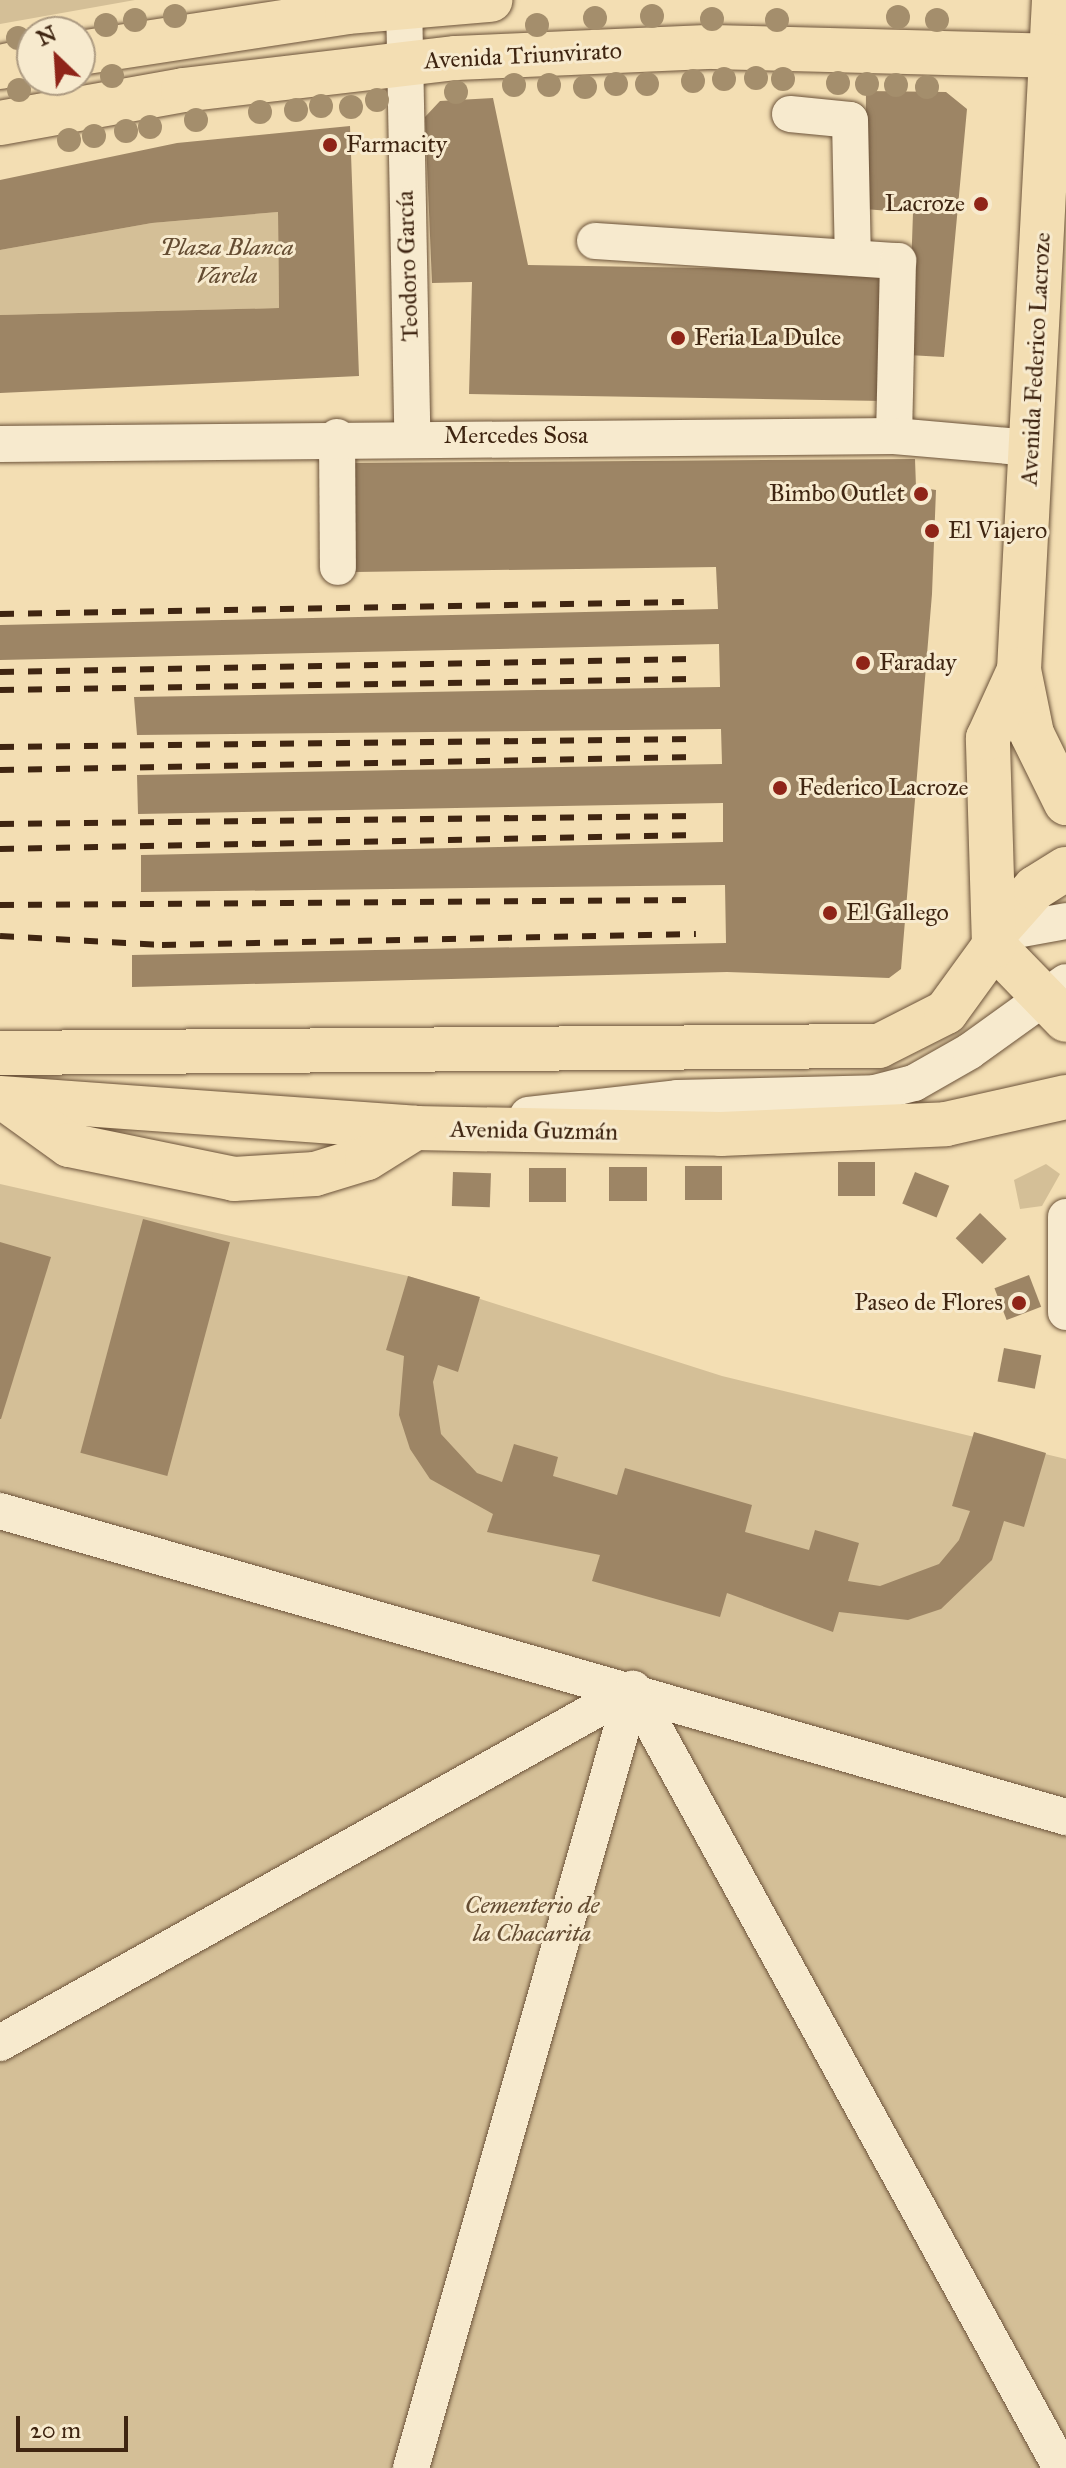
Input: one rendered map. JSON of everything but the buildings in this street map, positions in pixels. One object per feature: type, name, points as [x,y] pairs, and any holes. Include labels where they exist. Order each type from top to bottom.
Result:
[{"type":"main road","points":[[96,51],[404,3],[491,0]]},
{"type":"main road","name":"Avenida Federico Lacroze","points":[[1054,0],[1019,670],[1032,734],[1066,803]]},
{"type":"main road","name":"Avenida Triunvirato","points":[[0,123],[404,62],[713,47],[1051,56]]},
{"type":"main road","name":"Avenida Federico Lacroze","points":[[994,940],[988,738],[1019,670]]},
{"type":"main road","points":[[0,1053],[322,1047],[879,1046],[946,1012],[994,940],[1035,888],[1066,869]]},
{"type":"main road","points":[[994,940],[1057,1000]]},
{"type":"main road","points":[[182,1171],[167,1135],[171,1114],[206,1077],[322,1047]]},
{"type":"main road","name":"Avenida Guzmán","points":[[2,1098],[171,1114],[415,1128],[751,1133],[946,1124],[1066,1097]]},
{"type":"main road","points":[[2,1098],[69,1145],[182,1171],[234,1179],[315,1174],[367,1158],[415,1128]]},
{"type":"street","name":"Teodoro García","points":[[404,3],[412,436]]},
{"type":"street","points":[[790,114],[850,120],[853,258]]},
{"type":"street","points":[[595,241],[898,261],[894,436]]},
{"type":"street","name":"Mercedes Sosa","points":[[0,444],[412,436],[894,436],[1032,448]]},
{"type":"street","points":[[337,437],[338,567]]},
{"type":"street","points":[[994,940],[1066,921]]},
{"type":"street","points":[[415,1128],[677,1098],[875,1093],[940,1068],[1057,1000]]},
{"type":"street","points":[[1066,1217],[1066,1312]]},
{"type":"street","points":[[0,1511],[633,1689],[1066,1817]]},
{"type":"street","points":[[0,2043],[633,1689]]},
{"type":"street","points":[[411,2468],[633,1689]]},
{"type":"street","points":[[633,1689],[1061,2468]]},
{"type":"green space","points":[[0,0],[135,0],[45,16],[16,16],[16,21],[0,24]]},
{"type":"green space","name":"Plaza Blanca Varela","points":[[278,212],[279,308],[0,315],[0,250],[152,223]]},
{"type":"green space","points":[[1046,1164],[1060,1174],[1042,1206],[1020,1209],[1014,1180]]},
{"type":"green space","name":"Cementerio de la Chacarita","points":[[0,1184],[408,1276],[722,1376],[1066,1459],[1066,2468],[0,2468]]},
{"type":"railway","points":[[0,614],[684,602]]},
{"type":"railway","points":[[0,672],[691,659]]},
{"type":"railway","points":[[0,690],[691,679]]},
{"type":"railway","points":[[0,747],[694,739]]},
{"type":"railway","points":[[0,770],[695,757]]},
{"type":"railway","points":[[0,824],[695,816]]},
{"type":"railway","points":[[0,849],[697,835]]},
{"type":"railway","points":[[0,905],[695,900]]},
{"type":"railway","points":[[0,936],[162,945],[696,934]]},
{"type":"place","name":"Farmacity","points":[[330,145]]},
{"type":"place","name":"Lacroze","points":[[981,204]]},
{"type":"place","name":"Feria La Dulce","points":[[678,338]]},
{"type":"place","name":"Bimbo Outlet","points":[[921,494]]},
{"type":"place","name":"El Viajero","points":[[932,531]]},
{"type":"place","name":"Faraday","points":[[863,663]]},
{"type":"place","name":"Federico Lacroze","points":[[780,788]]},
{"type":"place","name":"El Gallego","points":[[830,913]]},
{"type":"place","name":"Paseo de Flores","points":[[1019,1303]]}]
